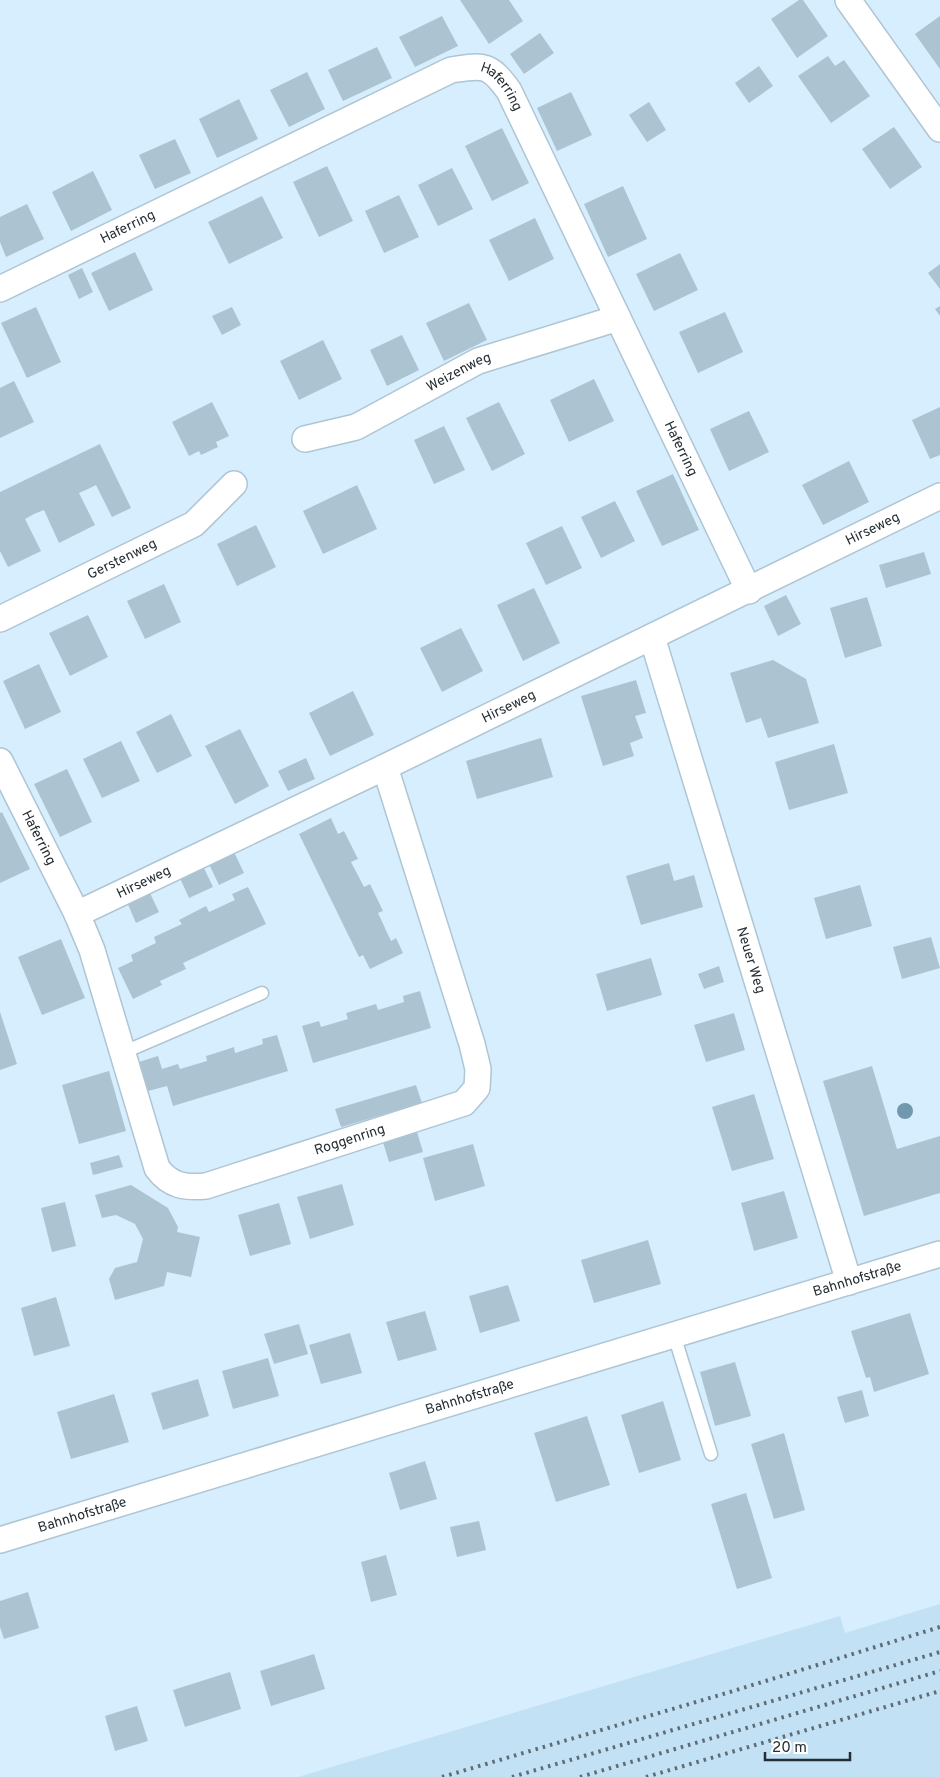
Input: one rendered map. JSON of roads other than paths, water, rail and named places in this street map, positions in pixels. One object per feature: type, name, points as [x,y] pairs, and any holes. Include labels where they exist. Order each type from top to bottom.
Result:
[{"type":"street","points":[[848,0],[940,129]]},
{"type":"street","name":"Haferring","points":[[0,290],[451,70],[482,65],[496,73],[509,90],[749,591]]},
{"type":"street","name":"Weizenweg","points":[[305,439],[356,427],[478,361],[618,318]]},
{"type":"street","name":"Gerstenweg","points":[[0,619],[194,524],[234,484]]},
{"type":"street","name":"Hirseweg","points":[[77,914],[749,591],[940,496]]},
{"type":"street","name":"Neuer Weg","points":[[652,637],[849,1282]]},
{"type":"street","name":"Haferring","points":[[0,761],[77,914]]},
{"type":"street","name":"Roggenring","points":[[77,914],[92,950],[157,1168],[164,1178],[175,1184],[189,1188],[206,1186],[464,1103],[477,1088],[478,1070],[385,767]]},
{"type":"street","name":"Bahnhofstraße","points":[[0,1540],[940,1254]]},
{"type":"lane","points":[[122,1052],[262,993]]},
{"type":"lane","points":[[674,1335],[711,1454]]},
{"type":"railway","points":[[442,1777],[730,1692],[940,1627]]},
{"type":"railway","points":[[512,1777],[940,1652]]},
{"type":"railway","points":[[580,1777],[940,1671]]},
{"type":"railway","points":[[646,1777],[940,1691]]}]
